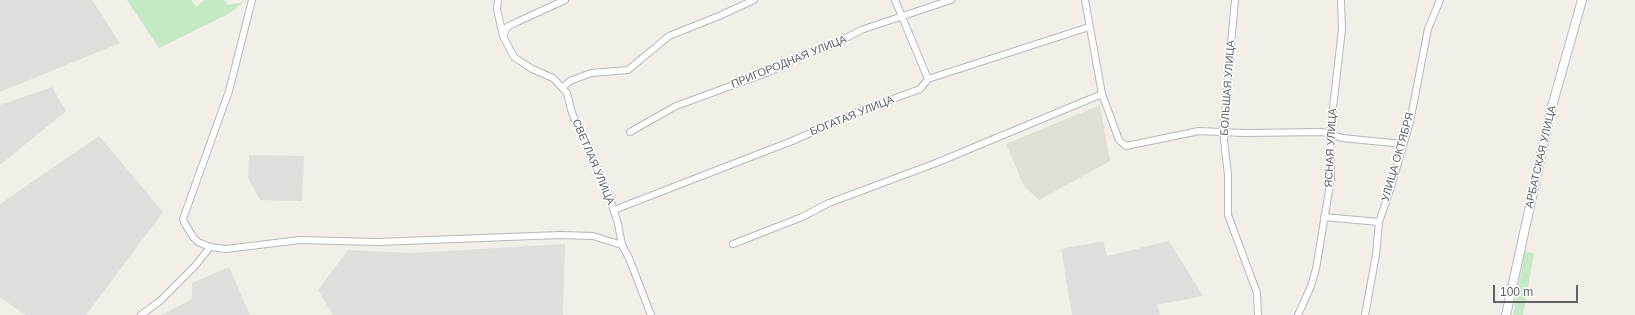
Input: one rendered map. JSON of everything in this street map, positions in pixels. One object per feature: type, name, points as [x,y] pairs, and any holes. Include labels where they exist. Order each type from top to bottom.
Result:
[{"type":"main road","name":"АРБАТСКАЯ УЛИЦА","points":[[1506,315],[1551,110],[1582,0]]},
{"type":"street","points":[[252,0],[228,91],[183,219],[184,224],[198,242],[226,249],[300,240],[378,242],[560,234],[593,236],[622,245]]},
{"type":"street","points":[[498,0],[497,9],[503,36],[514,57],[532,69],[553,78],[563,87],[570,81],[591,73],[628,70],[670,36],[754,0]]},
{"type":"street","points":[[503,36],[507,27],[565,0]]},
{"type":"street","points":[[895,0],[903,16],[928,79]]},
{"type":"street","name":"ПРИГОРОДНАЯ УЛИЦА","points":[[630,132],[676,106],[769,72],[804,54],[829,48],[861,30],[951,0]]},
{"type":"street","points":[[1085,0],[1102,94],[1119,140],[1126,146],[1185,133],[1223,131],[1244,133],[1323,132],[1342,138],[1403,144]]},
{"type":"street","name":"БОЛЬШАЯ УЛИЦА","points":[[1235,0],[1223,131],[1228,175],[1228,215],[1257,293],[1258,315]]},
{"type":"street","name":"ЯСНАЯ УЛИЦА","points":[[1298,315],[1311,286],[1314,274],[1331,178],[1330,134],[1342,29],[1341,0]]},
{"type":"street","name":"УЛИЦА ОКТЯБРЯ","points":[[1365,315],[1376,255],[1379,222],[1410,122],[1428,29],[1440,0]]},
{"type":"street","name":"БОГАТАЯ УЛИЦА","points":[[614,210],[792,141],[860,111],[920,89],[928,79],[1089,27]]},
{"type":"street","name":"СВЕТЛАЯ УЛИЦА","points":[[563,87],[567,93],[572,113],[614,210],[622,245],[629,258],[651,315]]},
{"type":"street","points":[[733,244],[802,217],[829,203],[936,163],[1102,94]]},
{"type":"street","points":[[1324,217],[1379,222]]},
{"type":"street","points":[[141,315],[160,302],[194,266],[210,246]]},
{"type":"shaded area","points":[[0,0],[92,0],[120,43],[0,92]]},
{"type":"shaded area","points":[[52,87],[66,111],[0,165],[0,105]]},
{"type":"shaded area","points":[[1100,105],[1110,161],[1039,200],[1024,186],[1006,144]]},
{"type":"shaded area","points":[[99,136],[163,212],[86,315],[25,315],[0,297],[0,204]]},
{"type":"shaded area","points":[[249,155],[304,156],[302,201],[260,200],[248,178]]},
{"type":"shaded area","points":[[1103,241],[1107,256],[1169,241],[1203,296],[1157,305],[1160,315],[1072,315],[1061,249]]},
{"type":"shaded area","points":[[565,244],[563,315],[333,315],[318,290],[348,250],[412,253]]},
{"type":"shaded area","points":[[229,267],[250,315],[161,315],[192,299],[192,283]]},
{"type":"green space","points":[[127,0],[191,0],[196,7],[204,0],[223,0],[228,5],[244,2],[228,14],[159,48]]},
{"type":"green space","points":[[1525,251],[1534,254],[1523,315],[1513,315]]}]
